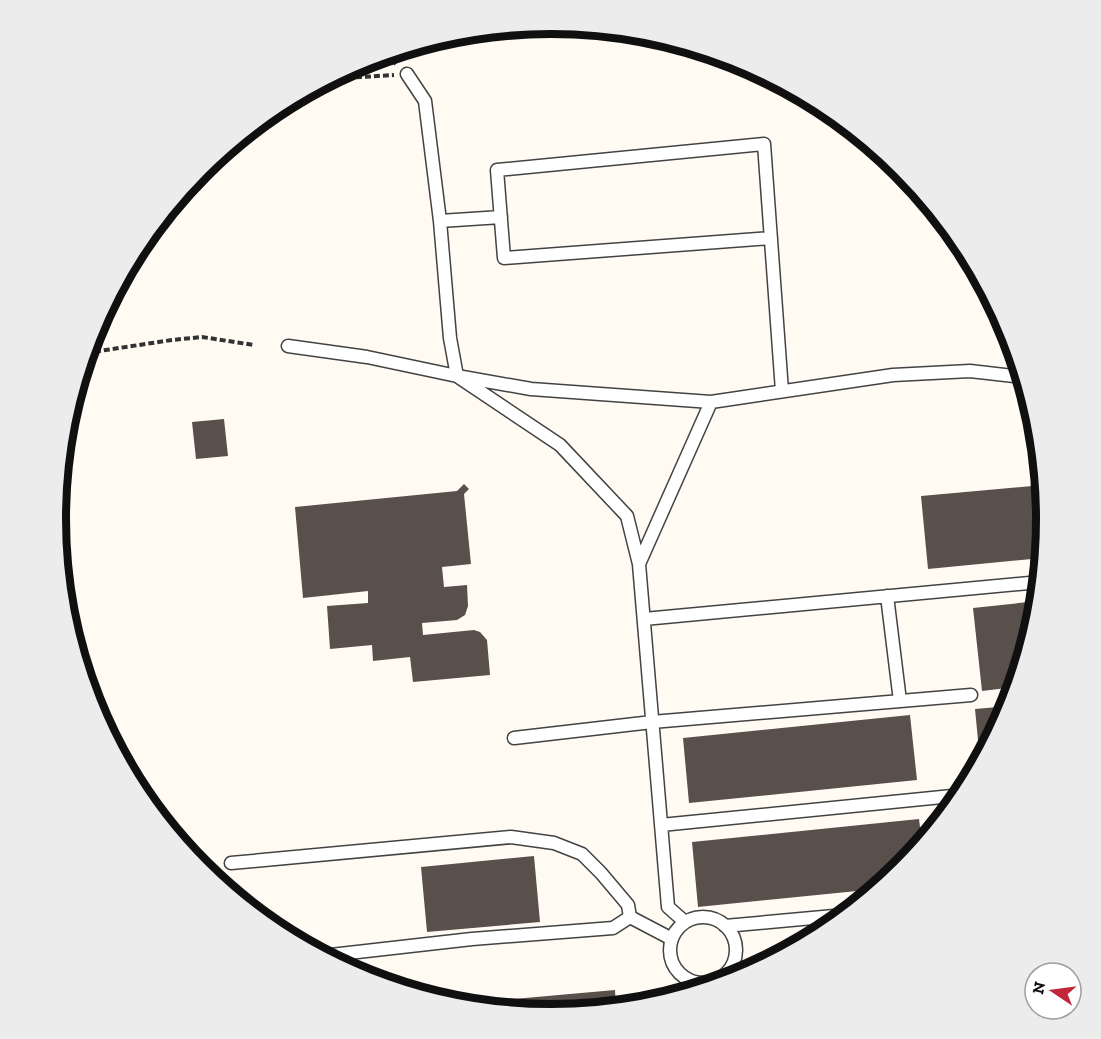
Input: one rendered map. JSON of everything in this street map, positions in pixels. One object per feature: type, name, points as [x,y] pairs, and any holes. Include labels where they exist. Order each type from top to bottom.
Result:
[{"type":"lane","points":[[407,74],[425,101],[440,221],[450,338],[458,376],[560,446],[627,516],[639,564],[668,907],[685,922]]},
{"type":"lane","points":[[771,238],[504,258],[497,170],[764,144],[771,238],[782,391]]},
{"type":"lane","points":[[440,221],[501,217]]},
{"type":"lane","points":[[288,346],[367,357],[531,389],[711,402],[893,375],[970,370],[1014,376]]},
{"type":"lane","points":[[639,564],[711,402]]},
{"type":"lane","points":[[644,619],[1031,583]]},
{"type":"lane","points":[[887,596],[900,701]]},
{"type":"lane","points":[[514,738],[652,722],[971,694]]},
{"type":"lane","points":[[661,825],[949,796]]},
{"type":"lane","points":[[231,862],[511,837],[554,843],[582,854],[628,905],[630,917]]},
{"type":"lane","points":[[725,926],[829,916]]},
{"type":"lane","points":[[630,917],[672,939]]},
{"type":"lane","points":[[337,954],[472,939],[613,928],[630,917]]},
{"type":"lane","points":[[696,982],[676,970],[669,950],[676,930],[685,922],[695,918],[706,917],[717,920],[732,935],[735,956],[727,971]]},
{"type":"path","points":[[393,61],[407,74]]},
{"type":"path","points":[[351,78],[407,74]]},
{"type":"path","points":[[96,351],[172,339],[202,337],[254,345]]},
{"type":"building","points":[[224,419],[228,456],[196,459],[192,422]]},
{"type":"building","points":[[464,484],[469,489],[464,494],[471,564],[442,567],[444,587],[467,585],[468,606],[465,615],[457,620],[422,623],[423,635],[474,630],[480,632],[487,640],[490,675],[413,682],[410,657],[373,661],[372,645],[330,649],[327,606],[368,603],[368,591],[303,598],[295,507],[457,491]]},
{"type":"building","points":[[1034,486],[1036,520],[1033,559],[928,569],[921,496]]},
{"type":"building","points":[[1028,602],[1019,645],[1005,688],[982,691],[973,608]]},
{"type":"building","points":[[998,707],[979,747],[975,709]]},
{"type":"building","points":[[910,715],[917,780],[689,803],[683,738]]},
{"type":"building","points":[[919,819],[921,832],[862,890],[698,907],[692,842]]},
{"type":"building","points":[[534,856],[540,922],[427,932],[421,867]]},
{"type":"building","points":[[615,990],[616,1000],[550,1004],[495,1001]]}]
